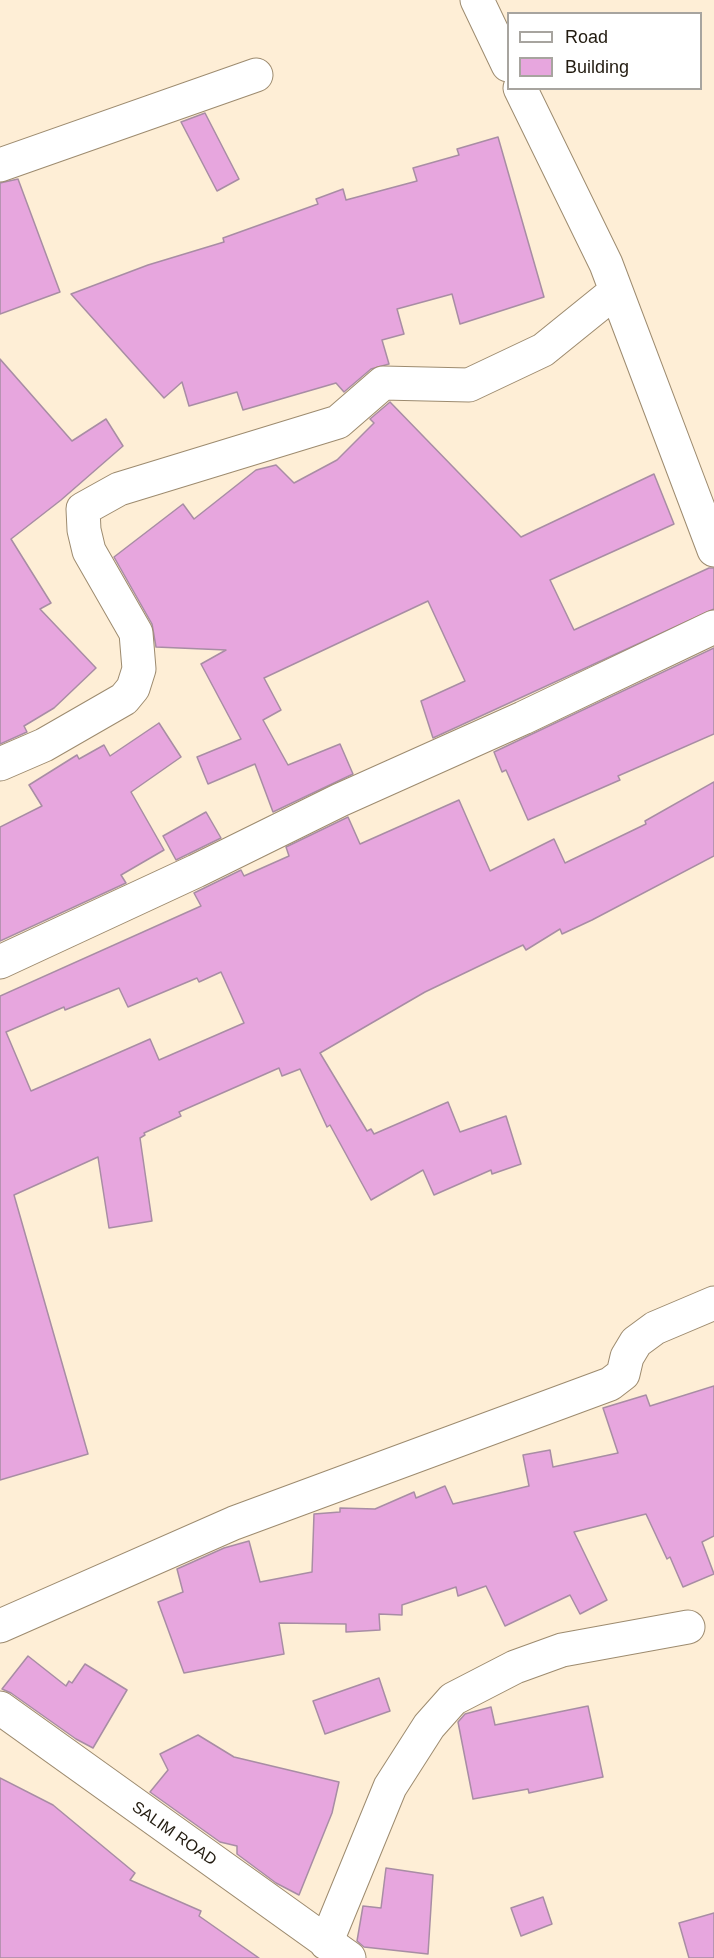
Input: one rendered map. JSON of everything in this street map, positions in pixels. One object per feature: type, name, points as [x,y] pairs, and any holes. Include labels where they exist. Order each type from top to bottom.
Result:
[{"type":"street","points":[[477,0],[507,63]]},
{"type":"street","points":[[0,165],[256,75]]},
{"type":"street","points":[[521,90],[606,264],[714,550]]},
{"type":"street","points":[[0,764],[44,745],[124,699],[133,688],[138,669],[136,633],[89,551],[84,530],[83,509],[119,489],[338,422],[383,383],[469,385],[543,350],[616,291]]},
{"type":"street","points":[[0,962],[196,871],[340,800],[523,718],[714,627]]},
{"type":"street","points":[[0,1626],[234,1523],[610,1384],[623,1374],[627,1357],[636,1342],[656,1328],[714,1304]]},
{"type":"street","points":[[338,1950],[390,1786],[429,1726],[453,1699],[515,1667],[562,1650],[688,1627]]},
{"type":"street","name":"SALIM ROAD","points":[[0,1708],[338,1950]]},
{"type":"building","points":[[205,113],[239,179],[217,191],[181,122]]},
{"type":"building","points":[[498,137],[544,297],[460,324],[452,294],[397,309],[404,334],[382,340],[389,364],[371,369],[344,392],[336,383],[243,410],[237,392],[189,406],[182,382],[164,398],[71,294],[148,265],[224,242],[223,238],[318,204],[316,199],[343,189],[346,200],[417,181],[413,168],[459,155],[457,149]]},
{"type":"building","points":[[18,179],[60,292],[0,314],[0,183]]},
{"type":"building","points":[[0,359],[72,441],[106,419],[123,446],[61,500],[11,539],[51,603],[40,609],[96,668],[54,708],[24,726],[27,732],[0,744]]},
{"type":"building","points":[[390,402],[521,537],[654,474],[674,524],[550,580],[574,630],[709,568],[714,568],[714,609],[433,738],[421,701],[465,681],[428,601],[264,678],[281,710],[263,720],[288,765],[340,744],[353,774],[273,812],[255,764],[208,784],[197,757],[241,739],[201,664],[226,650],[156,647],[152,624],[114,557],[183,504],[194,519],[256,470],[276,465],[294,483],[337,460],[374,423],[370,419]]},
{"type":"building","points":[[714,648],[714,734],[618,776],[620,780],[528,820],[506,770],[502,772],[494,752]]},
{"type":"building","points":[[159,723],[181,757],[131,792],[164,850],[121,875],[126,883],[0,941],[0,827],[42,806],[29,785],[77,755],[79,759],[104,745],[110,756]]},
{"type":"building","points":[[714,782],[714,856],[592,920],[562,934],[560,929],[526,950],[523,945],[425,992],[320,1053],[367,1131],[371,1129],[374,1134],[448,1102],[460,1132],[506,1116],[521,1164],[492,1174],[491,1170],[434,1195],[423,1170],[371,1200],[330,1125],[327,1127],[300,1069],[282,1076],[279,1068],[179,1112],[181,1116],[144,1133],[145,1135],[140,1138],[152,1221],[109,1228],[98,1157],[14,1195],[88,1454],[0,1480],[0,996],[201,906],[194,893],[241,870],[244,876],[289,856],[286,847],[348,817],[360,844],[459,800],[490,871],[554,839],[565,863],[646,824],[645,821]],"holes":[[[221,972],[244,1023],[159,1060],[150,1039],[31,1091],[6,1032],[64,1007],[65,1010],[119,988],[128,1007],[197,978],[199,982]]]},
{"type":"building","points":[[206,812],[221,838],[176,860],[163,836]]},
{"type":"building","points":[[714,1386],[714,1536],[702,1542],[714,1574],[683,1587],[670,1557],[667,1559],[646,1514],[574,1532],[607,1600],[580,1614],[570,1595],[505,1626],[486,1586],[458,1596],[456,1587],[402,1605],[402,1615],[379,1614],[380,1630],[346,1632],[346,1624],[279,1623],[284,1654],[184,1673],[158,1602],[183,1592],[177,1569],[224,1548],[249,1541],[260,1582],[312,1572],[314,1514],[340,1512],[340,1508],[375,1509],[414,1492],[416,1498],[445,1486],[453,1504],[529,1486],[523,1455],[550,1450],[553,1467],[618,1453],[603,1408],[646,1395],[650,1406]]},
{"type":"building","points":[[28,1656],[66,1686],[69,1681],[72,1683],[85,1664],[127,1690],[93,1748],[2,1689]]},
{"type":"building","points":[[379,1678],[390,1711],[325,1734],[313,1701]]},
{"type":"building","points":[[588,1706],[603,1777],[529,1793],[528,1789],[473,1799],[458,1722],[465,1714],[491,1707],[495,1725]]},
{"type":"building","points":[[198,1735],[234,1757],[339,1782],[332,1813],[299,1895],[276,1883],[237,1854],[237,1846],[220,1842],[150,1792],[168,1770],[160,1754]]},
{"type":"building","points":[[0,1778],[53,1805],[135,1873],[130,1880],[201,1911],[199,1916],[259,1958],[0,1958]]},
{"type":"building","points":[[386,1868],[433,1875],[428,1954],[364,1947],[357,1941],[363,1906],[381,1908]]},
{"type":"building","points":[[543,1897],[552,1924],[521,1936],[511,1908]]},
{"type":"building","points":[[714,1913],[714,1958],[689,1958],[679,1923]]}]
